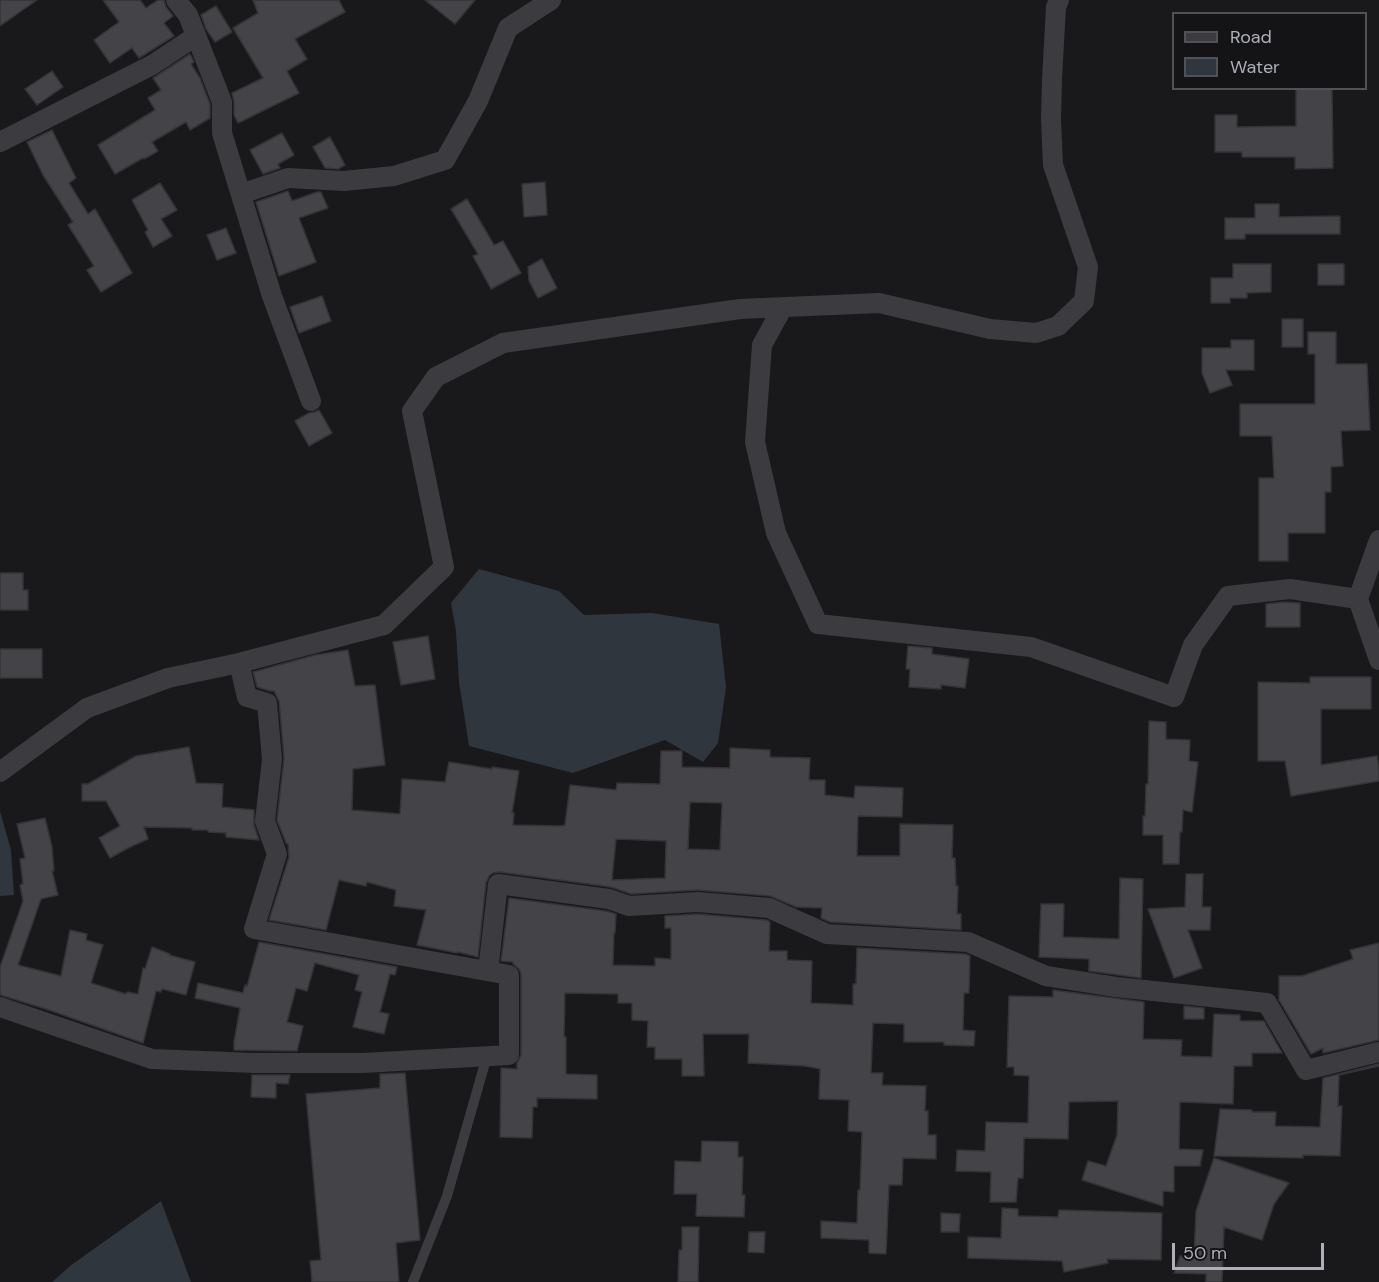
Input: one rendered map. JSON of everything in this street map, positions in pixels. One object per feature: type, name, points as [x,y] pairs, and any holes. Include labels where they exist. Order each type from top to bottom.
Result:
[{"type":"street","points":[[176,0],[188,15],[222,102],[222,133],[272,296],[311,400]]},
{"type":"street","points":[[241,194],[288,178],[344,181],[394,176],[445,160],[478,101],[508,28],[551,0]]},
{"type":"street","points":[[0,772],[87,708],[168,678],[239,663],[384,624],[444,567],[412,411],[436,377],[503,343],[740,309],[879,303],[990,329],[1036,333],[1058,326],[1084,301],[1088,267],[1053,165],[1052,79],[1056,7],[1059,0]]},
{"type":"street","points":[[0,142],[152,65],[196,36]]},
{"type":"street","points":[[783,307],[762,345],[755,442],[776,533],[818,624],[1031,647],[1173,697],[1193,645],[1228,596],[1290,589],[1358,599]]},
{"type":"street","points":[[1379,540],[1358,599],[1379,660]]},
{"type":"street","points":[[0,1007],[152,1059],[255,1063],[363,1063],[509,1055],[509,975],[254,929],[277,854],[265,821],[272,759],[267,703],[247,697],[239,663]]},
{"type":"street","points":[[488,971],[498,884],[609,899],[629,906],[698,902],[770,909],[827,934],[968,942],[1046,976],[1116,987],[1267,1003],[1306,1070],[1379,1052]]},
{"type":"lane","points":[[413,1282],[447,1196],[487,1056]]},
{"type":"water","points":[[479,569],[559,591],[584,615],[652,613],[719,624],[726,687],[718,743],[703,762],[665,740],[573,773],[469,746],[459,682],[456,631],[451,603]]},
{"type":"water","points":[[0,811],[11,850],[14,895],[0,896]]},
{"type":"water","points":[[161,1201],[191,1282],[52,1282],[70,1266]]},
{"type":"building","points":[[0,0],[37,0],[0,26]]},
{"type":"building","points":[[103,0],[140,0],[146,8],[158,0],[164,0],[173,16],[164,23],[174,36],[139,58],[132,48],[110,63],[94,40],[119,22]]},
{"type":"building","points":[[253,0],[339,0],[345,12],[295,39],[307,59],[287,71],[299,93],[238,123],[234,115],[232,93],[263,78],[233,28],[258,13]]},
{"type":"building","points":[[425,0],[475,0],[455,24]]},
{"type":"building","points":[[216,6],[232,32],[215,42],[206,29],[201,15]]},
{"type":"building","points":[[190,54],[194,62],[191,64],[200,78],[210,104],[210,118],[190,130],[186,122],[152,142],[158,151],[115,174],[98,145],[155,110],[148,98],[161,90],[153,78]]},
{"type":"building","points":[[52,71],[63,87],[37,105],[25,89]]},
{"type":"building","points":[[1296,90],[1332,90],[1333,168],[1295,169],[1295,157],[1242,157],[1242,152],[1215,152],[1215,115],[1237,115],[1237,127],[1296,126]]},
{"type":"building","points":[[52,130],[76,178],[69,183],[88,214],[95,209],[132,273],[101,292],[87,270],[94,266],[68,225],[73,222],[43,175],[27,142]]},
{"type":"building","points":[[282,133],[294,155],[278,164],[280,168],[263,174],[250,150]]},
{"type":"building","points":[[330,137],[345,165],[338,169],[325,168],[313,147]]},
{"type":"building","points":[[545,182],[547,215],[524,217],[522,184]]},
{"type":"building","points":[[160,183],[177,210],[161,219],[172,236],[153,247],[145,232],[148,230],[132,200]]},
{"type":"building","points":[[288,191],[292,201],[321,192],[328,208],[299,218],[316,262],[279,276],[256,202]]},
{"type":"building","points":[[467,199],[494,245],[503,241],[521,273],[491,289],[473,256],[478,254],[451,209]]},
{"type":"building","points":[[1255,204],[1279,204],[1279,217],[1340,216],[1340,234],[1245,234],[1245,239],[1225,239],[1225,218],[1255,218]]},
{"type":"building","points":[[226,228],[236,253],[217,260],[207,235]]},
{"type":"building","points":[[542,259],[557,288],[538,298],[529,281],[528,267]]},
{"type":"building","points":[[1233,264],[1271,264],[1271,292],[1247,293],[1247,298],[1230,298],[1230,303],[1211,303],[1211,278],[1233,278]]},
{"type":"building","points":[[1318,264],[1344,264],[1344,285],[1318,285]]},
{"type":"building","points":[[322,296],[331,321],[299,333],[290,307]]},
{"type":"building","points":[[1282,319],[1303,319],[1303,347],[1282,347]]},
{"type":"building","points":[[1308,332],[1336,332],[1336,364],[1367,364],[1370,430],[1341,431],[1343,466],[1331,467],[1331,492],[1325,492],[1325,533],[1288,533],[1288,561],[1259,561],[1259,478],[1274,478],[1272,436],[1240,436],[1240,404],[1315,404],[1315,354],[1308,354]]},
{"type":"building","points":[[1231,340],[1254,340],[1254,370],[1226,370],[1232,385],[1210,393],[1202,373],[1202,348],[1231,348]]},
{"type":"building","points":[[319,410],[332,433],[309,446],[295,421]]},
{"type":"building","points":[[0,573],[23,573],[23,590],[28,590],[28,610],[0,610]]},
{"type":"building","points":[[1300,603],[1300,627],[1266,627],[1266,604]]},
{"type":"building","points":[[428,636],[435,679],[401,685],[393,642]]},
{"type":"building","points":[[908,646],[932,648],[932,654],[969,659],[965,688],[941,685],[941,689],[909,687],[910,669],[906,669]]},
{"type":"building","points":[[0,649],[42,649],[42,678],[0,678]]},
{"type":"building","points":[[348,650],[355,686],[375,685],[385,765],[353,769],[352,810],[400,814],[402,779],[445,782],[449,762],[519,771],[512,813],[514,813],[513,825],[560,826],[565,825],[570,785],[616,790],[617,783],[660,784],[661,751],[682,751],[682,767],[730,768],[730,748],[770,750],[770,757],[810,758],[809,780],[825,780],[825,795],[854,798],[855,786],[903,788],[902,817],[858,816],[857,856],[900,856],[900,824],[953,825],[952,858],[955,858],[956,886],[958,886],[957,914],[961,914],[961,930],[830,922],[821,918],[822,908],[796,907],[770,896],[697,890],[631,894],[611,887],[499,872],[489,876],[486,883],[478,957],[417,945],[426,910],[394,906],[396,890],[367,882],[366,886],[339,880],[326,930],[269,920],[289,857],[288,844],[277,820],[284,758],[279,701],[274,691],[257,687],[253,672],[315,655]],"holes":[[[690,802],[722,803],[720,850],[688,849]],[[616,839],[666,841],[665,878],[612,880]]]},
{"type":"building","points":[[1310,677],[1371,677],[1371,709],[1321,709],[1321,765],[1377,756],[1379,781],[1291,796],[1285,761],[1258,761],[1258,682],[1310,683]]},
{"type":"building","points":[[1149,721],[1166,722],[1166,739],[1190,740],[1189,761],[1198,762],[1192,812],[1183,810],[1179,864],[1163,864],[1163,835],[1143,835],[1146,784],[1148,784]]},
{"type":"building","points":[[189,747],[196,783],[223,784],[222,807],[254,810],[254,825],[259,840],[226,837],[226,833],[192,830],[192,828],[144,827],[148,839],[110,858],[99,838],[120,826],[106,801],[82,801],[82,784],[88,784],[136,756]]},
{"type":"building","points":[[45,818],[52,847],[54,871],[52,871],[58,895],[41,899],[18,965],[61,976],[70,930],[87,934],[86,940],[103,945],[91,983],[126,994],[127,992],[138,994],[143,968],[145,969],[152,947],[169,955],[195,962],[186,995],[162,989],[161,992],[156,991],[143,1043],[0,995],[0,967],[23,901],[20,885],[23,884],[20,859],[25,858],[17,824]]},
{"type":"building","points":[[1186,874],[1203,874],[1202,907],[1211,907],[1210,930],[1188,930],[1202,968],[1174,978],[1148,909],[1185,907]]},
{"type":"building","points":[[1120,878],[1143,879],[1141,978],[1089,971],[1089,959],[1039,957],[1041,904],[1064,904],[1063,937],[1119,939]]},
{"type":"building","points":[[509,898],[616,914],[613,965],[655,966],[655,958],[671,959],[671,928],[665,928],[665,916],[698,914],[766,920],[770,922],[769,951],[787,951],[787,960],[812,961],[811,1003],[853,1005],[857,948],[970,956],[969,993],[964,993],[963,1030],[975,1031],[974,1046],[944,1045],[944,1042],[904,1042],[904,1024],[873,1023],[871,1073],[883,1073],[882,1085],[926,1086],[925,1111],[928,1111],[928,1135],[936,1135],[936,1159],[903,1158],[902,1185],[889,1185],[886,1254],[869,1253],[869,1240],[821,1238],[821,1221],[857,1223],[862,1132],[848,1131],[849,1100],[819,1099],[820,1069],[748,1063],[749,1034],[703,1034],[704,1076],[682,1076],[682,1059],[655,1059],[655,1047],[647,1047],[648,1021],[632,1020],[632,1003],[618,1003],[618,994],[565,993],[566,1074],[597,1075],[597,1099],[537,1098],[537,1107],[533,1107],[532,1138],[500,1137],[501,1068],[517,1069],[521,1055],[521,974],[513,962],[501,961]]},
{"type":"building","points":[[259,942],[397,967],[395,975],[390,974],[380,1012],[389,1014],[384,1034],[353,1027],[362,992],[355,990],[359,975],[315,963],[307,991],[296,988],[287,1022],[303,1026],[297,1051],[234,1050],[240,1008],[195,998],[198,983],[243,993]]},
{"type":"building","points":[[1379,943],[1379,1040],[1323,1053],[1323,1048],[1311,1054],[1279,1000],[1279,976],[1302,976],[1353,959],[1350,950]]},
{"type":"building","points":[[1053,990],[1144,1002],[1143,1039],[1182,1040],[1181,1056],[1212,1057],[1214,1014],[1240,1015],[1240,1021],[1264,1021],[1282,1053],[1252,1053],[1252,1066],[1234,1066],[1233,1104],[1180,1102],[1179,1149],[1203,1150],[1200,1166],[1174,1166],[1174,1192],[1163,1191],[1163,1206],[1082,1180],[1088,1161],[1106,1166],[1117,1135],[1118,1101],[1069,1102],[1068,1139],[1024,1138],[1023,1178],[1018,1178],[1016,1202],[990,1202],[991,1172],[956,1171],[957,1150],[985,1151],[986,1122],[1028,1123],[1029,1076],[1014,1075],[1014,1067],[1007,1067],[1009,996],[1053,997]]},
{"type":"building","points":[[1184,1006],[1204,1008],[1204,1019],[1184,1019]]},
{"type":"building","points":[[1379,1064],[1379,1066],[1339,1075],[1338,1106],[1342,1106],[1340,1156],[1303,1155],[1303,1158],[1214,1156],[1220,1109],[1276,1112],[1275,1126],[1320,1127],[1323,1078]]},
{"type":"building","points":[[405,1073],[420,1240],[396,1243],[399,1282],[312,1282],[310,1261],[321,1260],[306,1094],[380,1088],[380,1074]]},
{"type":"building","points":[[252,1075],[290,1075],[288,1084],[276,1083],[276,1098],[251,1097]]},
{"type":"building","points":[[702,1141],[738,1142],[738,1157],[743,1157],[744,1217],[696,1216],[697,1194],[674,1194],[675,1161],[701,1162]]},
{"type":"building","points":[[1214,1158],[1289,1183],[1274,1204],[1262,1240],[1224,1227],[1222,1282],[1206,1282],[1206,1274],[1174,1273],[1180,1256],[1194,1256],[1196,1211]]},
{"type":"building","points":[[1002,1208],[1018,1209],[1018,1216],[1058,1217],[1059,1210],[1162,1213],[1161,1260],[1107,1259],[1108,1263],[1064,1272],[1062,1261],[968,1258],[968,1237],[1001,1238]]},
{"type":"building","points":[[941,1213],[960,1214],[959,1232],[941,1232]]},
{"type":"building","points":[[682,1227],[699,1227],[698,1282],[678,1282]]},
{"type":"building","points":[[749,1232],[765,1232],[764,1253],[748,1252]]}]
